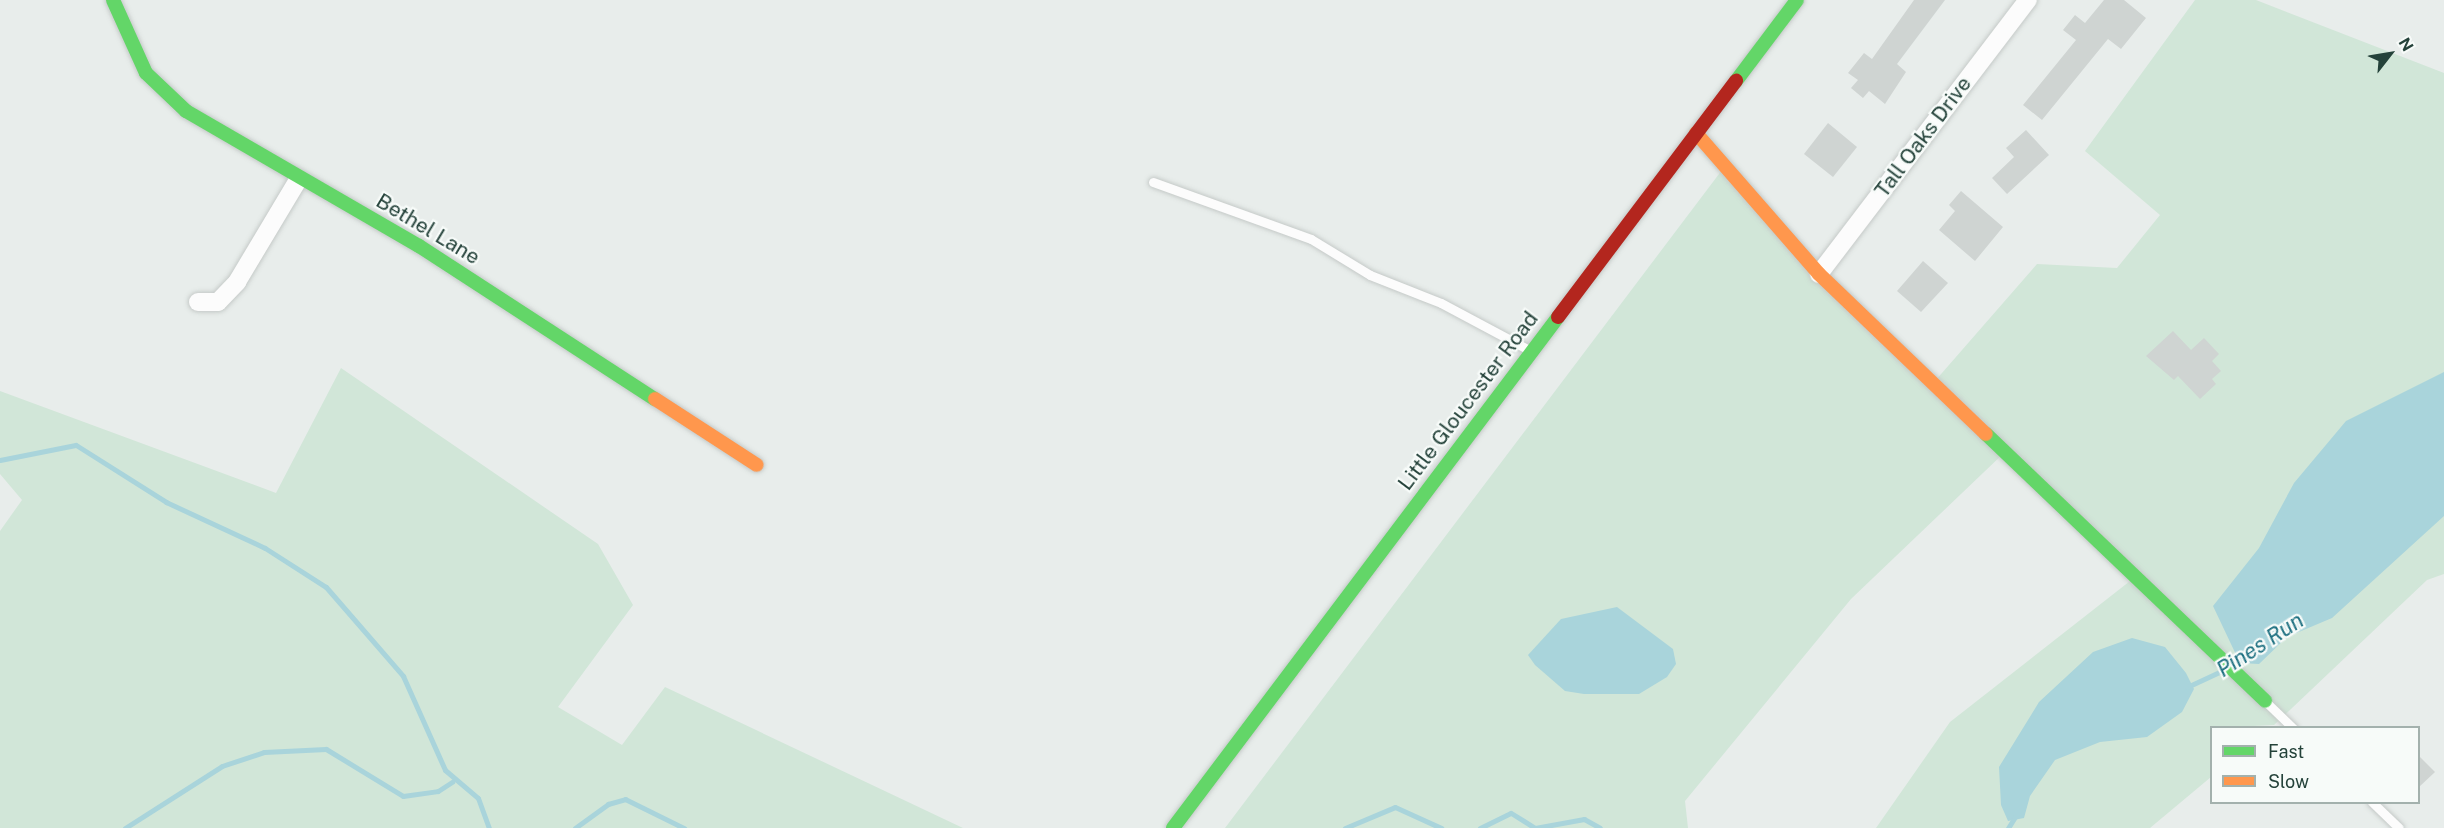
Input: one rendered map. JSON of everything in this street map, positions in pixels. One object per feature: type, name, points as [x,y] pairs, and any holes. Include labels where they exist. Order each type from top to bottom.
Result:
[{"type":"street","name":"Bethel Lane","points":[[113,0],[138,58],[161,93],[298,180],[419,246],[757,465]]},
{"type":"street","name":"Little Gloucester Road","points":[[1173,828],[1797,0]]},
{"type":"street","name":"Tall Oaks Drive","points":[[1819,274],[2028,0]]},
{"type":"street","points":[[1696,133],[1819,274],[2265,701]]},
{"type":"street","points":[[198,302],[218,302],[237,282],[298,180]]},
{"type":"lane","points":[[1153,182],[1311,239],[1370,275],[1441,303],[1531,351]]},
{"type":"lane","points":[[2265,701],[2291,726]]},
{"type":"lane","points":[[2374,804],[2399,828]]},
{"type":"green space","points":[[2195,0],[2256,0],[2444,73],[2444,574],[2427,580],[2274,725],[2210,726],[2210,778],[2150,828],[1876,828],[1950,722],[2139,574],[2005,452],[1851,599],[1685,801],[1688,828],[1225,828],[1722,170],[1935,381],[2037,264],[2117,268],[2160,215],[2085,151]]},
{"type":"green space","points":[[341,368],[598,544],[633,605],[558,707],[622,745],[665,687],[963,828],[0,828],[0,531],[22,500],[0,474],[0,391],[276,493]]},
{"type":"water","points":[[2444,372],[2444,516],[2332,618],[2287,637],[2259,664],[2240,663],[2213,606],[2259,548],[2294,483],[2346,421]]},
{"type":"water","points":[[1617,607],[1673,649],[1676,664],[1667,677],[1639,694],[1584,694],[1565,691],[1535,665],[1528,655],[1561,619]]},
{"type":"water","points":[[2132,638],[2165,647],[2186,673],[2194,689],[2182,712],[2147,737],[2100,742],[2055,760],[2030,796],[2024,818],[2008,821],[2001,805],[1999,767],[2039,702],[2093,652]]},
{"type":"building","points":[[1914,0],[1945,0],[1897,64],[1906,72],[1885,104],[1869,91],[1863,98],[1851,88],[1858,80],[1848,73],[1864,53],[1872,59]]},
{"type":"building","points":[[2104,0],[2124,0],[2146,18],[2121,49],[2108,39],[2042,120],[2023,105],[2076,40],[2063,30],[2075,15],[2085,23]]},
{"type":"building","points":[[1828,123],[1857,147],[1833,177],[1804,154]]},
{"type":"building","points":[[2026,130],[2049,155],[2007,194],[1992,178],[2014,157],[2006,148]]},
{"type":"building","points":[[1961,191],[2003,227],[1975,261],[1939,230],[1955,211],[1949,205]]},
{"type":"building","points":[[1923,261],[1948,283],[1921,312],[1897,291]]},
{"type":"building","points":[[2173,331],[2191,350],[2204,338],[2219,354],[2212,361],[2221,371],[2212,379],[2216,384],[2200,399],[2178,376],[2174,380],[2146,356]]},
{"type":"building","points":[[2420,757],[2435,772],[2420,786]]},
{"type":"waterway","points":[[0,460],[76,445],[166,502],[265,548],[326,587],[403,676],[445,770],[478,798],[489,828]]},
{"type":"waterway","name":"Pines Run","points":[[2187,687],[2222,671]]},
{"type":"waterway","points":[[125,828],[222,766],[264,752],[326,749],[403,796],[438,791],[452,782]]},
{"type":"waterway","points":[[575,828],[608,804],[625,799],[684,828]]},
{"type":"waterway","points":[[1345,828],[1395,807],[1441,828]]},
{"type":"waterway","points":[[1480,828],[1511,813],[1535,828],[1584,819],[1600,828]]},
{"type":"waterway","name":"Pines Run","points":[[2008,828],[2015,817]]},
{"type":"traffic: fast","points":[[113,0],[146,73],[186,111],[419,246],[655,399]]},
{"type":"traffic: fast","points":[[1736,81],[1797,0]]},
{"type":"traffic: fast","points":[[1173,828],[1558,317]]},
{"type":"traffic: fast","points":[[1986,434],[2265,701]]},
{"type":"traffic: slow","points":[[1696,133],[1819,274],[1986,434]]},
{"type":"traffic: slow","points":[[655,399],[757,465]]},
{"type":"traffic: jam","points":[[1558,317],[1736,81]]}]
